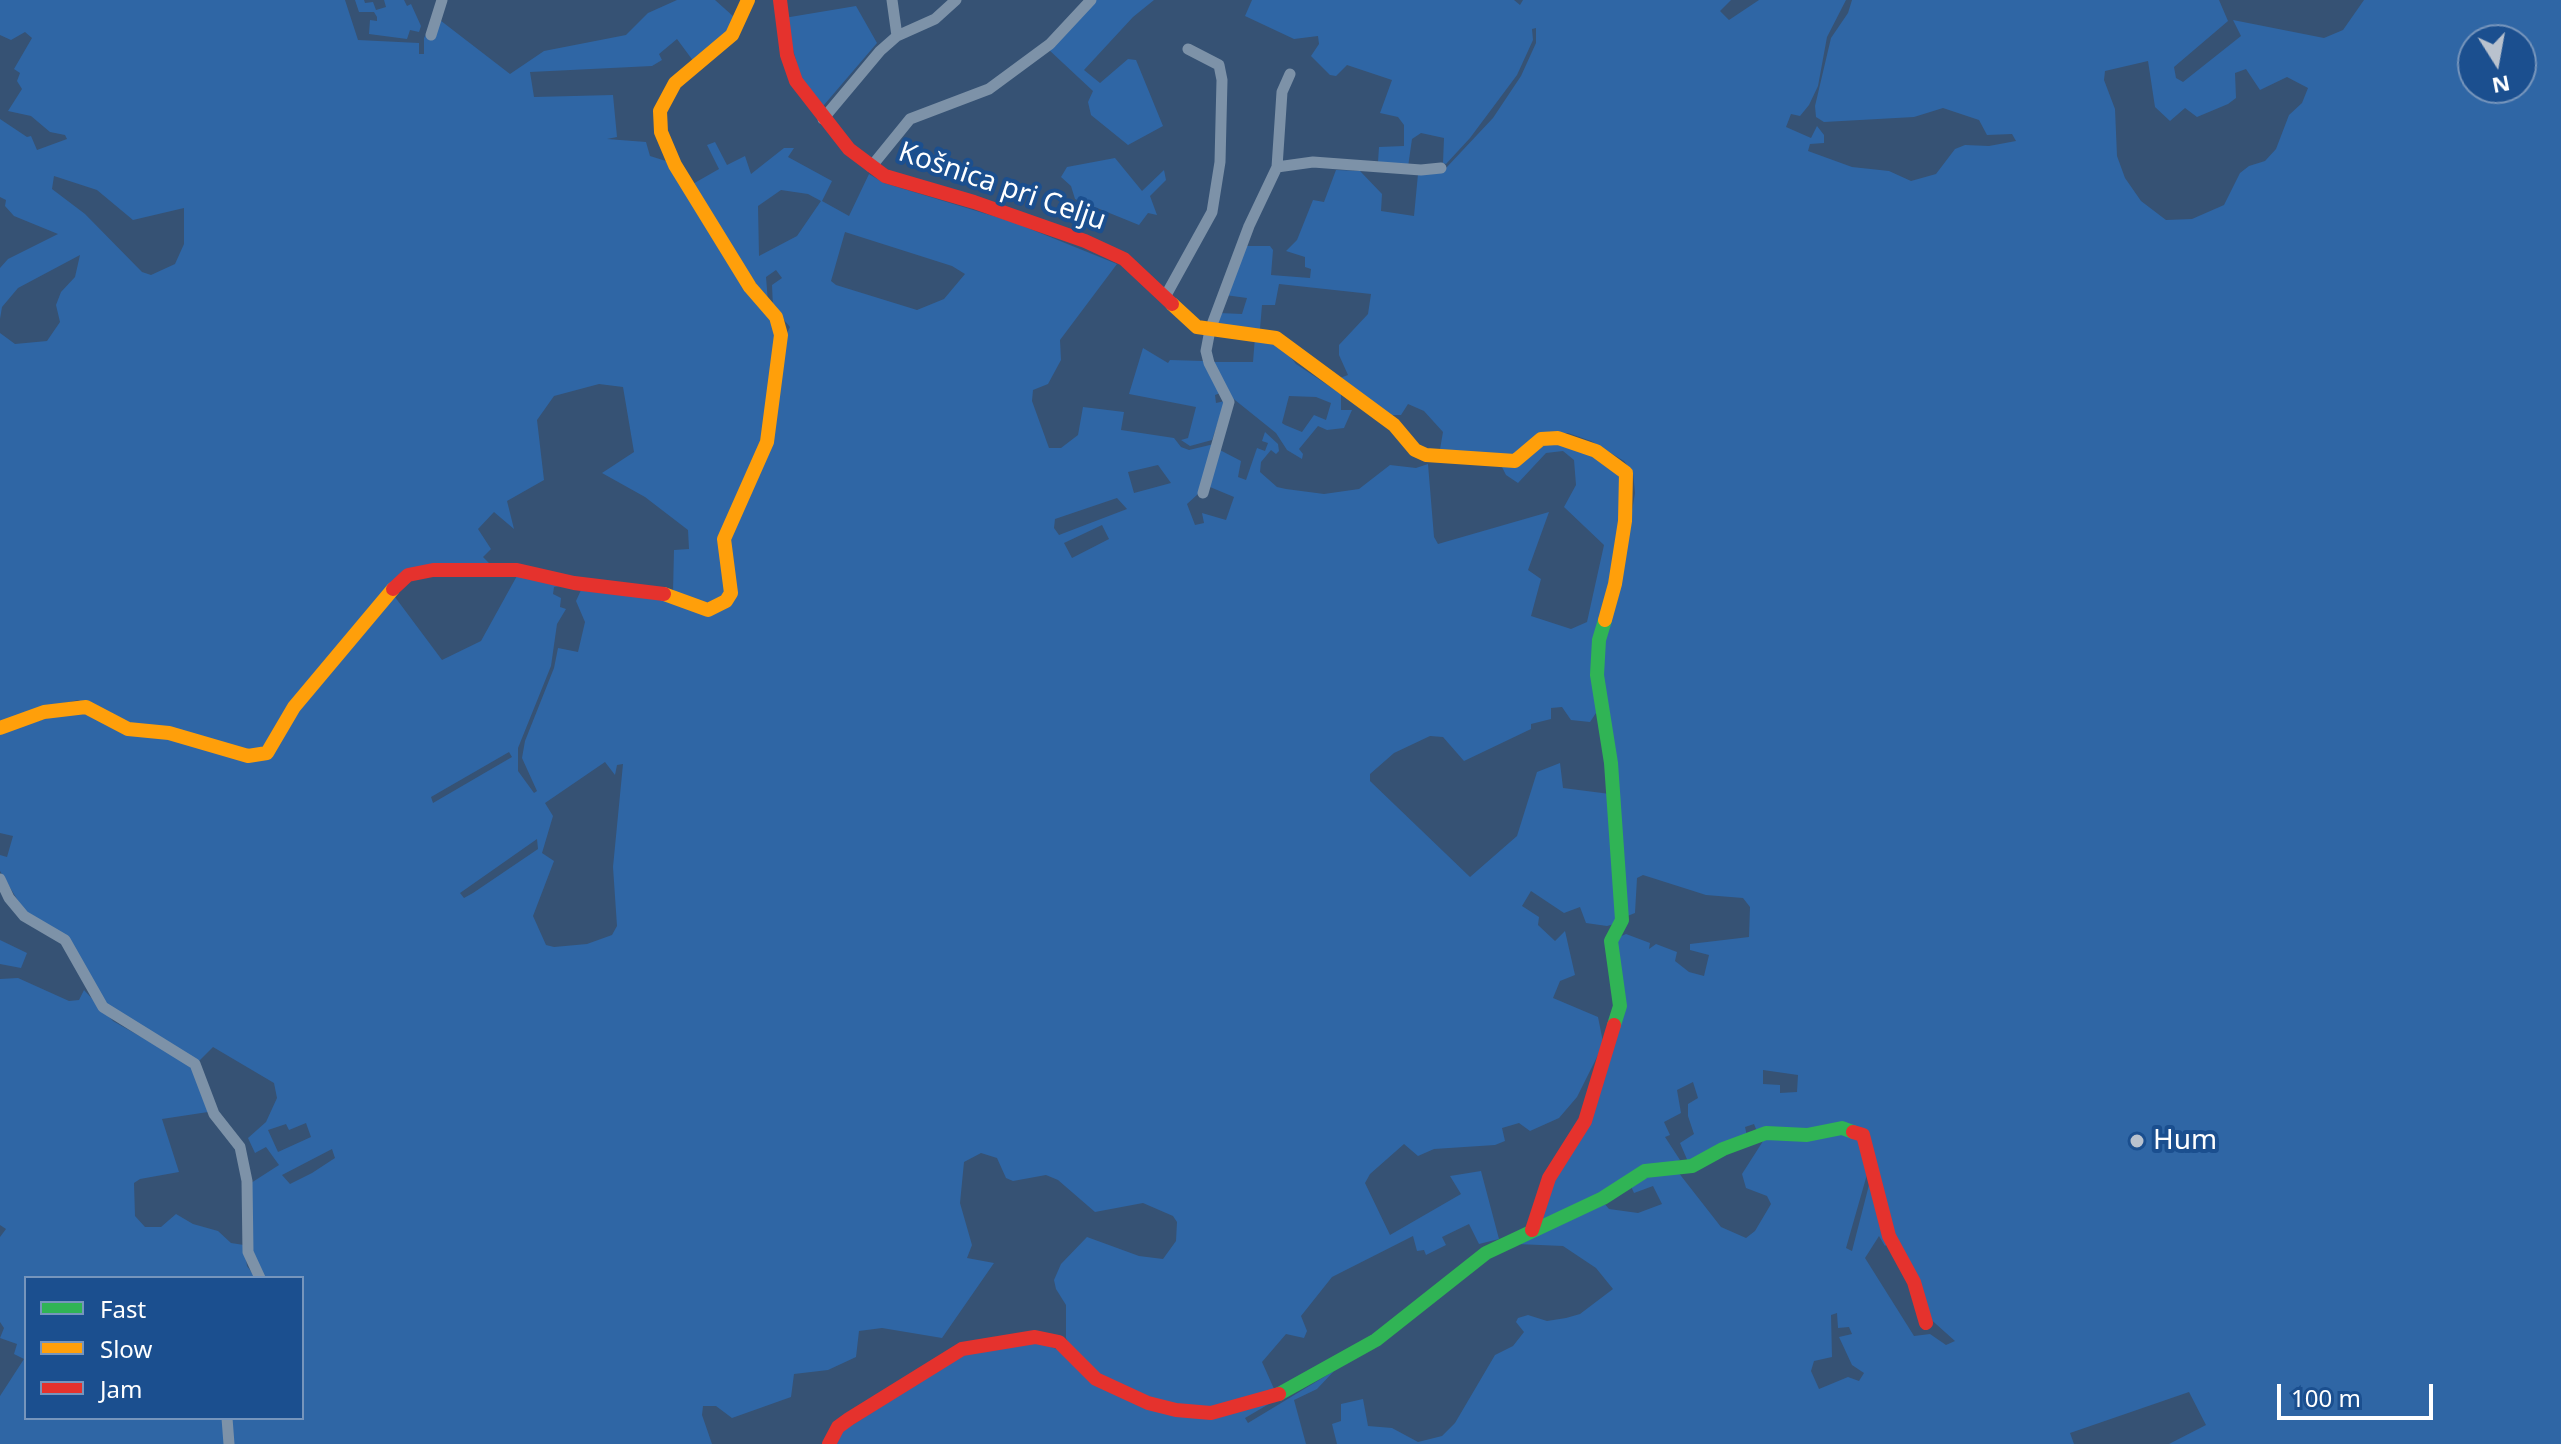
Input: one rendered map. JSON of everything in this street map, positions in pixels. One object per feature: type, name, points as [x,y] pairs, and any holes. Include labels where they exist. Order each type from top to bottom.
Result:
[{"type":"street","points":[[431,35],[442,0]]},
{"type":"street","points":[[0,728],[44,712],[86,707],[128,729],[169,733],[248,756],[267,753],[294,707],[390,591],[408,575],[433,570],[517,570],[574,583],[672,595],[708,610],[726,601],[731,593],[724,539],[767,442],[781,335],[776,317],[750,287],[675,165],[661,132],[660,111],[675,83],[732,35],[748,0]]},
{"type":"street","name":"Košnica pri Celju","points":[[780,0],[787,55],[796,81],[849,149],[871,167],[885,176],[1085,241],[1124,259],[1197,327],[1210,330]]},
{"type":"street","points":[[892,0],[897,36]]},
{"type":"street","points":[[823,119],[880,51],[897,36],[935,19],[956,0]]},
{"type":"street","points":[[871,167],[910,119],[989,89],[1050,44],[1091,0]]},
{"type":"street","points":[[1165,297],[1212,212],[1220,162],[1222,80],[1219,65],[1188,49]]},
{"type":"street","points":[[1203,493],[1229,402],[1209,363],[1206,351],[1210,330],[1249,226],[1277,167],[1282,92],[1290,74]]},
{"type":"street","points":[[1277,167],[1313,162],[1421,170],[1441,168]]},
{"type":"street","points":[[1210,330],[1256,332],[1276,338],[1394,425],[1415,450],[1435,456],[1515,461],[1541,439],[1558,438],[1596,451],[1620,465],[1626,473],[1629,487],[1615,584],[1599,640],[1597,675],[1611,763],[1620,889],[1622,920],[1611,941],[1620,1006],[1585,1121],[1549,1178],[1532,1230]]},
{"type":"street","points":[[0,879],[9,898],[24,916],[65,940],[103,1007],[195,1064],[214,1114],[240,1147],[247,1181],[248,1252],[259,1276]]},
{"type":"street","points":[[829,1444],[838,1427],[849,1419],[962,1349],[1035,1337],[1059,1342],[1096,1379],[1148,1403],[1211,1413],[1247,1405],[1288,1391],[1376,1340],[1486,1253],[1603,1198],[1645,1171],[1692,1166],[1750,1137],[1766,1133],[1807,1135],[1833,1129],[1855,1130],[1863,1135],[1889,1236],[1903,1267],[1914,1282],[1926,1323]]},
{"type":"street","points":[[227,1420],[229,1444]]},
{"type":"shaded area","points":[[0,0],[345,0],[358,40],[419,43],[419,54],[424,54],[424,38],[436,17],[510,74],[544,51],[626,35],[648,13],[677,0],[715,0],[734,17],[731,29],[694,62],[677,39],[659,54],[662,60],[652,66],[530,72],[534,97],[613,95],[617,137],[607,139],[646,142],[650,156],[666,161],[767,310],[776,334],[764,442],[720,541],[728,588],[717,606],[673,592],[674,550],[689,549],[688,530],[645,497],[602,473],[634,452],[623,387],[599,384],[554,396],[537,420],[544,480],[507,501],[514,529],[494,512],[478,529],[491,549],[483,557],[493,567],[417,569],[265,749],[255,752],[140,728],[78,700],[38,709],[0,724],[0,333],[15,344],[47,341],[60,322],[56,305],[61,292],[75,277],[80,255],[18,288],[2,307],[0,319],[0,268],[8,259],[58,234],[14,216],[5,206],[6,200],[0,197],[0,119],[27,137],[31,136],[37,150],[67,139],[65,135],[50,132],[31,116],[8,111],[22,89],[17,81],[20,73],[14,69],[32,38],[25,32],[11,40],[0,35]],"holes":[[[54,176],[97,190],[133,220],[184,208],[184,244],[175,264],[151,275],[142,272],[85,214],[52,189]]]},
{"type":"shaded area","points":[[355,0],[373,2],[376,10],[386,7],[384,0],[404,0],[407,6],[411,4],[421,26],[419,32],[410,30],[407,39],[369,34],[370,20],[377,21],[377,17],[374,12],[359,12]]},
{"type":"shaded area","points":[[1092,0],[1154,0],[1133,17],[1084,70],[1100,83],[1128,59],[1136,60],[1163,126],[1128,145],[1091,115],[1088,102],[1093,91],[1048,49]]},
{"type":"shaded area","points":[[1252,0],[1514,0],[1520,5],[1523,0],[1731,0],[1720,11],[1729,20],[1759,0],[1846,0],[1827,37],[1818,86],[1809,105],[1800,116],[1791,114],[1786,127],[1811,138],[1817,126],[1824,135],[1824,143],[1810,144],[1808,151],[1852,167],[1889,171],[1911,181],[1936,174],[1955,149],[1965,145],[1989,146],[2016,141],[2012,134],[1987,135],[1979,120],[1943,108],[1914,117],[1824,122],[1816,117],[1815,106],[1831,38],[1848,13],[1852,0],[2219,0],[2228,21],[2174,67],[2176,78],[2183,82],[2241,36],[2233,20],[2324,38],[2343,30],[2364,0],[2561,0],[2561,1444],[2169,1444],[2206,1425],[2189,1392],[2070,1433],[2074,1444],[1337,1444],[1332,1424],[1341,1421],[1341,1404],[1363,1399],[1368,1426],[1392,1428],[1418,1442],[1442,1436],[1455,1423],[1495,1355],[1513,1346],[1524,1332],[1516,1322],[1518,1318],[1528,1315],[1547,1321],[1580,1314],[1613,1289],[1596,1268],[1563,1246],[1517,1244],[1603,1202],[1609,1209],[1638,1213],[1662,1204],[1653,1186],[1634,1193],[1630,1184],[1642,1176],[1678,1172],[1721,1227],[1746,1238],[1755,1231],[1771,1204],[1767,1196],[1746,1188],[1742,1174],[1765,1138],[1833,1132],[1857,1136],[1868,1171],[1846,1248],[1852,1251],[1870,1181],[1887,1244],[1885,1246],[1879,1236],[1865,1258],[1914,1336],[1930,1334],[1946,1345],[1955,1341],[1927,1316],[1910,1265],[1892,1234],[1865,1130],[1756,1129],[1754,1124],[1745,1127],[1747,1136],[1689,1164],[1680,1143],[1694,1134],[1688,1116],[1688,1104],[1698,1098],[1693,1082],[1677,1090],[1681,1113],[1664,1122],[1670,1135],[1665,1137],[1680,1160],[1612,1188],[1545,1221],[1538,1220],[1611,1046],[1617,938],[1626,934],[1650,943],[1649,949],[1656,944],[1677,952],[1675,961],[1689,972],[1704,976],[1709,955],[1690,950],[1690,944],[1749,937],[1750,907],[1743,898],[1706,895],[1643,875],[1637,878],[1635,913],[1625,917],[1602,675],[1604,640],[1620,582],[1635,493],[1633,473],[1624,461],[1591,441],[1568,433],[1554,433],[1511,456],[1439,455],[1443,432],[1424,411],[1408,404],[1401,415],[1385,415],[1337,379],[1348,375],[1339,355],[1339,345],[1368,314],[1371,294],[1279,284],[1275,305],[1262,305],[1260,329],[1218,326],[1219,313],[1242,314],[1247,298],[1225,295],[1244,246],[1270,246],[1273,250],[1271,275],[1310,278],[1311,269],[1305,267],[1305,257],[1286,251],[1297,240],[1313,200],[1324,202],[1336,170],[1360,171],[1382,194],[1381,211],[1414,216],[1418,174],[1446,168],[1493,118],[1521,76],[1536,43],[1536,28],[1532,29],[1533,40],[1517,75],[1470,138],[1446,164],[1443,163],[1444,138],[1421,133],[1412,139],[1408,167],[1378,162],[1379,147],[1404,146],[1404,125],[1398,117],[1380,113],[1392,80],[1347,65],[1336,76],[1330,75],[1311,56],[1319,44],[1318,36],[1294,39],[1245,16]],"holes":[[[2148,61],[2155,107],[2170,121],[2185,108],[2197,117],[2228,104],[2236,98],[2235,73],[2246,69],[2260,90],[2287,77],[2308,88],[2302,103],[2289,115],[2276,149],[2265,161],[2249,166],[2240,173],[2224,205],[2192,219],[2166,220],[2141,201],[2125,178],[2117,156],[2115,109],[2104,80],[2105,71]],[[1763,1070],[1798,1075],[1797,1092],[1780,1093],[1780,1085],[1763,1084]],[[1837,1313],[1838,1328],[1849,1327],[1852,1334],[1839,1337],[1852,1365],[1864,1373],[1859,1381],[1848,1377],[1819,1389],[1811,1371],[1814,1361],[1832,1357],[1831,1315]]]},
{"type":"shaded area","points":[[856,6],[877,43],[824,105],[818,106],[803,85],[784,18]]},
{"type":"shaded area","points":[[715,142],[727,165],[745,156],[751,174],[784,148],[794,148],[788,157],[832,181],[822,201],[849,216],[869,174],[884,183],[1013,222],[1117,264],[1060,340],[1061,360],[1048,384],[1033,390],[1032,401],[1049,448],[1061,448],[1078,435],[1083,407],[1124,412],[1121,430],[1174,438],[1181,447],[1189,450],[1214,444],[1198,494],[1187,504],[1195,525],[1204,523],[1202,513],[1226,520],[1234,497],[1210,487],[1218,449],[1241,461],[1238,477],[1246,480],[1257,448],[1265,451],[1268,443],[1262,441],[1265,432],[1278,444],[1279,451],[1276,454],[1271,450],[1261,462],[1260,472],[1277,487],[1286,489],[1324,494],[1359,489],[1390,465],[1416,468],[1428,464],[1434,537],[1438,544],[1549,512],[1528,570],[1541,579],[1531,616],[1571,629],[1587,622],[1604,545],[1564,507],[1576,485],[1574,460],[1563,451],[1546,453],[1518,483],[1506,475],[1501,465],[1549,441],[1566,444],[1620,470],[1624,483],[1596,713],[1590,722],[1571,720],[1562,707],[1551,708],[1551,719],[1531,724],[1531,729],[1464,761],[1443,737],[1430,736],[1394,753],[1370,774],[1370,781],[1470,877],[1517,836],[1537,772],[1560,763],[1563,788],[1610,794],[1618,923],[1607,926],[1586,923],[1580,907],[1564,913],[1531,891],[1522,906],[1539,917],[1538,925],[1555,941],[1565,931],[1575,975],[1560,981],[1553,998],[1598,1017],[1603,1042],[1600,1051],[1577,1097],[1559,1118],[1530,1131],[1519,1123],[1502,1128],[1505,1141],[1495,1145],[1434,1149],[1418,1156],[1404,1144],[1370,1174],[1365,1183],[1390,1235],[1461,1194],[1450,1176],[1481,1171],[1499,1239],[1479,1244],[1469,1224],[1442,1237],[1446,1245],[1426,1255],[1424,1250],[1417,1251],[1413,1236],[1332,1277],[1301,1316],[1307,1331],[1304,1338],[1286,1334],[1262,1362],[1275,1391],[1213,1409],[1177,1407],[1109,1382],[1073,1351],[1066,1338],[1066,1305],[1054,1280],[1061,1264],[1087,1237],[1139,1256],[1163,1259],[1176,1241],[1177,1222],[1173,1216],[1143,1203],[1095,1212],[1058,1180],[1046,1175],[1013,1181],[1006,1178],[997,1158],[981,1153],[964,1162],[960,1203],[972,1245],[967,1258],[994,1263],[942,1338],[882,1328],[859,1331],[856,1357],[828,1370],[794,1374],[791,1397],[732,1418],[716,1406],[703,1406],[702,1415],[712,1444],[232,1444],[230,1420],[304,1420],[304,1276],[263,1276],[253,1260],[251,1183],[279,1165],[266,1147],[255,1153],[248,1138],[266,1122],[277,1098],[274,1083],[213,1047],[197,1063],[104,1002],[79,958],[26,914],[0,871],[0,855],[7,857],[13,836],[0,833],[0,732],[76,710],[257,761],[392,593],[442,660],[481,641],[518,574],[561,586],[554,587],[553,594],[561,598],[560,607],[566,609],[557,624],[551,666],[518,748],[518,771],[534,793],[537,791],[522,758],[525,741],[554,668],[558,648],[578,652],[585,622],[576,601],[581,590],[728,606],[725,548],[756,472],[785,337],[790,327],[773,307],[772,285],[782,278],[776,270],[766,277],[768,302],[691,185],[719,169],[707,145]],"holes":[[[781,190],[808,194],[821,201],[797,236],[759,256],[758,206]],[[845,232],[952,266],[965,274],[944,299],[917,310],[831,281]],[[1158,465],[1171,483],[1134,493],[1128,472]],[[1117,498],[1127,509],[1059,535],[1054,528],[1055,519]],[[1102,525],[1109,539],[1072,558],[1064,543]],[[509,752],[512,757],[433,803],[431,797]],[[605,762],[615,775],[617,765],[623,764],[613,867],[617,926],[612,935],[587,944],[546,945],[533,916],[554,861],[542,853],[553,816],[545,803]],[[537,839],[538,849],[473,893],[464,898],[460,893]],[[306,1123],[311,1137],[278,1152],[268,1130],[286,1124],[289,1130]],[[332,1149],[335,1158],[290,1184],[282,1175]]]},
{"type":"shaded area","points":[[1115,158],[1142,191],[1164,170],[1166,180],[1150,196],[1157,215],[1148,213],[1139,225],[1075,199],[1071,186],[1061,177],[1067,167]]},
{"type":"shaded area","points":[[1255,337],[1272,341],[1284,349],[1296,364],[1341,394],[1341,410],[1352,410],[1344,428],[1327,430],[1318,426],[1299,449],[1302,459],[1287,450],[1276,433],[1230,396],[1211,362],[1253,362]],"holes":[[[1289,396],[1316,397],[1331,403],[1326,420],[1314,415],[1302,432],[1282,423]]]},
{"type":"shaded area","points":[[1143,348],[1168,363],[1170,360],[1203,361],[1223,392],[1215,395],[1216,403],[1225,401],[1212,440],[1190,446],[1181,440],[1188,438],[1196,407],[1129,394]]},
{"type":"shaded area","points":[[0,940],[27,953],[21,968],[0,964]]},
{"type":"shaded area","points":[[18,978],[69,1001],[79,1000],[84,990],[113,1021],[191,1065],[208,1112],[162,1119],[179,1172],[140,1179],[134,1183],[135,1216],[145,1227],[161,1227],[176,1214],[193,1224],[218,1231],[231,1243],[244,1245],[247,1266],[254,1276],[24,1276],[24,1359],[14,1354],[17,1344],[0,1338],[4,1328],[0,1322],[0,1237],[6,1229],[0,1225],[0,979]]},
{"type":"shaded area","points":[[1037,1342],[1062,1351],[1080,1372],[1180,1415],[1274,1401],[1245,1418],[1248,1423],[1334,1371],[1317,1389],[1294,1400],[1306,1444],[833,1444],[838,1434],[966,1353]]},
{"type":"shaded area","points":[[24,1359],[24,1420],[224,1420],[226,1444],[0,1444],[0,1396]]},
{"type":"traffic: fast","points":[[1605,620],[1599,640],[1597,675],[1611,763],[1622,920],[1611,941],[1620,1006],[1614,1025]]},
{"type":"traffic: fast","points":[[1279,1394],[1376,1340],[1486,1253],[1603,1198],[1645,1171],[1692,1166],[1723,1149],[1766,1133],[1807,1135],[1842,1128],[1853,1132]]},
{"type":"traffic: slow","points":[[664,594],[708,610],[726,601],[731,593],[724,539],[767,442],[781,335],[776,317],[750,287],[675,165],[661,132],[660,111],[675,83],[732,35],[748,0]]},
{"type":"traffic: slow","points":[[1172,304],[1197,327],[1276,338],[1394,425],[1415,450],[1426,455],[1515,461],[1541,439],[1558,438],[1596,451],[1626,473],[1625,521],[1615,584],[1605,620]]},
{"type":"traffic: slow","points":[[0,728],[44,712],[86,707],[128,729],[169,733],[248,756],[267,753],[294,707],[393,589]]},
{"type":"traffic: jam","points":[[780,0],[787,55],[796,81],[849,149],[885,176],[974,202],[1085,241],[1124,259],[1172,304]]},
{"type":"traffic: jam","points":[[393,589],[408,575],[433,570],[517,570],[574,583],[664,594]]},
{"type":"traffic: jam","points":[[1532,1230],[1549,1178],[1585,1121],[1614,1025]]},
{"type":"traffic: jam","points":[[1853,1132],[1863,1135],[1889,1236],[1914,1282],[1926,1323]]},
{"type":"traffic: jam","points":[[829,1444],[838,1427],[849,1419],[962,1349],[1035,1337],[1059,1342],[1096,1379],[1148,1403],[1176,1410],[1211,1413],[1279,1394]]},
{"type":"place","name":"Hum","points":[[2137,1141]]}]
